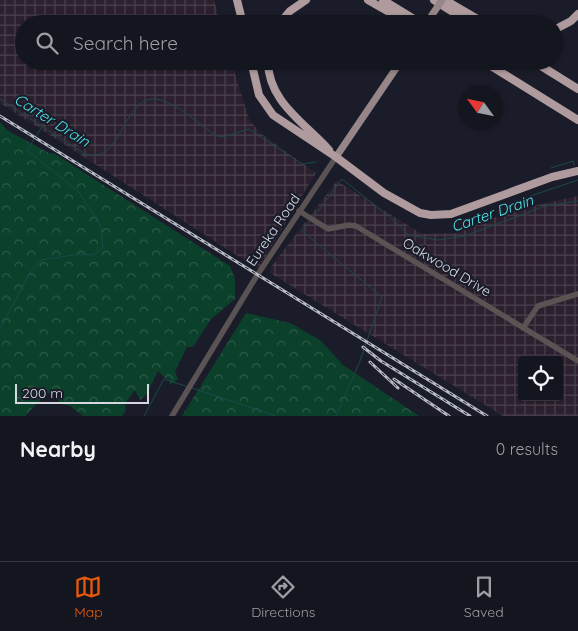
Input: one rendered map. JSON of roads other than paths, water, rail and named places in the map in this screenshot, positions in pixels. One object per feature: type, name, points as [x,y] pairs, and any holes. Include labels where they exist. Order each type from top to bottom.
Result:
[{"type":"highway","points":[[237,0],[241,15]]},
{"type":"highway","points":[[287,15],[306,0]]},
{"type":"highway","points":[[368,0],[394,15]]},
{"type":"highway","points":[[383,0],[407,15]]},
{"type":"highway","points":[[434,0],[458,15]]},
{"type":"highway","points":[[444,0],[470,15]]},
{"type":"highway","points":[[563,25],[578,14]]},
{"type":"highway","points":[[253,70],[259,95],[267,109],[288,127],[336,157],[409,209],[431,215],[463,210],[552,177],[578,171]]},
{"type":"highway","points":[[269,70],[272,86],[278,98],[336,157]]},
{"type":"highway","points":[[496,70],[578,120]]},
{"type":"highway","points":[[547,70],[578,89]]},
{"type":"main road","points":[[433,15],[444,0]]},
{"type":"main road","name":"Eureka Road","points":[[336,157],[395,70]]},
{"type":"street","name":"Eureka Road","points":[[172,416],[256,277],[336,157]]},
{"type":"street","name":"Oakwood Drive","points":[[300,211],[328,229],[348,225],[356,226],[578,361]]},
{"type":"street","points":[[523,328],[538,306],[578,294]]},
{"type":"waterway","name":"Carter Drain","points":[[0,99],[85,154],[95,155],[106,151],[134,111],[142,103],[151,99],[171,104],[217,136],[224,137],[249,129],[302,164],[316,162]]},
{"type":"waterway","points":[[0,329],[29,274],[41,260],[80,254],[93,255],[103,247],[101,227],[79,192],[27,150],[42,127]]},
{"type":"waterway","points":[[551,168],[573,161],[574,165]]},
{"type":"waterway","name":"Carter Drain","points":[[313,218],[342,179],[391,218],[409,235],[438,240],[465,236],[545,206],[578,201]]},
{"type":"waterway","points":[[498,207],[578,180]]},
{"type":"waterway","points":[[310,221],[302,231],[382,297],[360,361],[336,416]]},
{"type":"waterway","points":[[144,416],[164,379],[188,387]]},
{"type":"waterway","points":[[192,388],[276,416]]},
{"type":"railway","points":[[0,116],[487,416]]},
{"type":"railway","points":[[363,347],[381,361],[470,416]]},
{"type":"railway","points":[[370,362],[398,388]]},
{"type":"railway","points":[[394,379],[449,416]]}]
